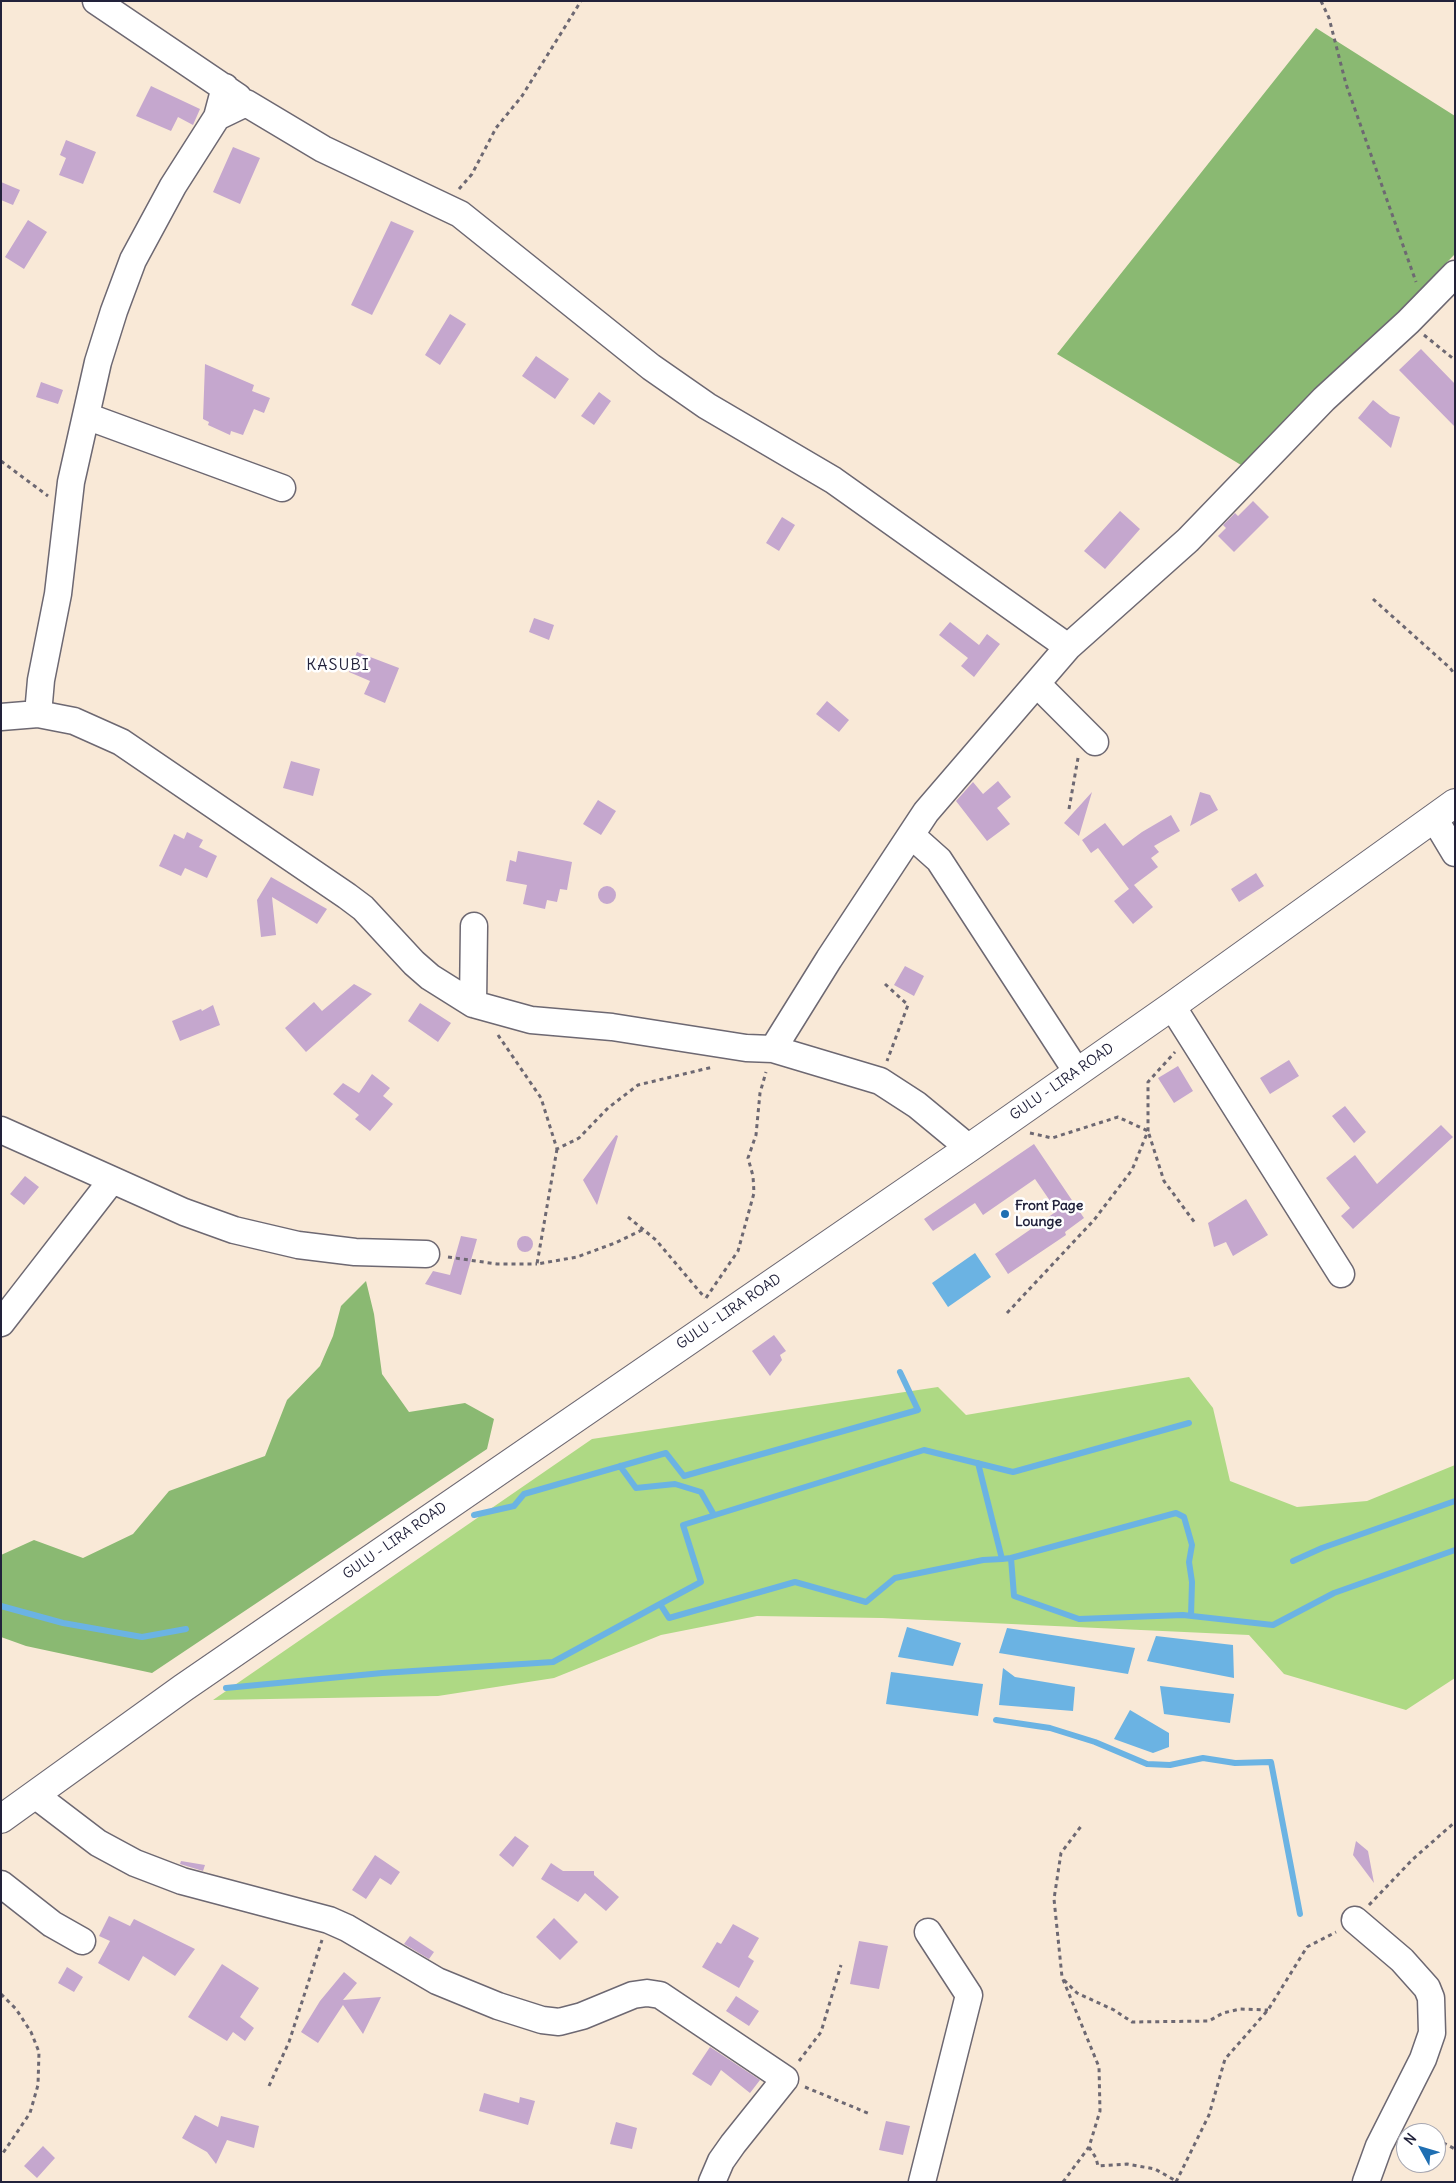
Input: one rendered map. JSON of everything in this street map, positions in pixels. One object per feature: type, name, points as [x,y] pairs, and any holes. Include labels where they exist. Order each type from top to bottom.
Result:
[{"type":"main road","name":"GULU - LIRA ROAD","points":[[1,1818],[36,1795],[183,1688],[969,1148],[1172,1006],[1444,810]]},
{"type":"street","points":[[96,1],[246,103],[323,149],[444,207],[475,224],[651,367],[707,406],[833,480],[1068,647]]},
{"type":"street","points":[[38,714],[41,680],[58,594],[67,508],[103,345],[133,260],[173,186],[217,117],[225,87]]},
{"type":"street","points":[[217,117],[246,103]]},
{"type":"street","points":[[773,1049],[829,959],[926,812],[1068,647],[1188,540],[1324,399],[1416,315],[1455,274]]},
{"type":"street","points":[[86,416],[282,488]]},
{"type":"street","points":[[1037,684],[1095,742]]},
{"type":"street","points":[[1,718],[38,714],[74,721],[98,730],[146,758],[347,896],[363,908],[414,963],[430,977],[474,1004],[531,1020],[612,1027],[746,1048],[773,1049],[880,1081],[917,1105],[969,1148]]},
{"type":"street","points":[[1444,810],[1455,853]]},
{"type":"street","points":[[911,835],[940,860],[1077,1072]]},
{"type":"street","points":[[474,926],[474,1004]]},
{"type":"street","points":[[1172,1006],[1340,1274]]},
{"type":"street","points":[[1,1130],[184,1212],[234,1230],[298,1245],[355,1252],[426,1254]]},
{"type":"street","points":[[1,1324],[112,1180]]},
{"type":"street","points":[[36,1795],[98,1843],[135,1863],[182,1881],[328,1920],[347,1928],[437,1981],[498,2006],[542,2020],[559,2022],[582,2016],[633,1994],[647,1993],[660,1995],[785,2079],[733,2144],[712,2182]]},
{"type":"street","points":[[1,1884],[52,1924],[82,1941]]},
{"type":"street","points":[[1355,1920],[1402,1960],[1427,1988],[1431,1998],[1432,2032],[1423,2059],[1379,2146],[1366,2182]]},
{"type":"street","points":[[922,2182],[969,1995],[928,1932]]},
{"type":"path","points":[[444,207],[472,174],[496,128],[522,96],[581,1]]},
{"type":"path","points":[[1321,1],[1329,18],[1346,84],[1416,315],[1455,360]]},
{"type":"path","points":[[1,461],[67,508]]},
{"type":"path","points":[[1373,599],[1450,668],[1455,676]]},
{"type":"path","points":[[1069,809],[1080,745],[1078,723]]},
{"type":"path","points":[[880,1081],[908,1005],[885,984]]},
{"type":"path","points":[[497,1034],[541,1098],[557,1149],[537,1264]]},
{"type":"path","points":[[1191,1034],[1148,1082],[1148,1131],[1164,1181],[1195,1223]]},
{"type":"path","points":[[557,1149],[579,1138],[608,1108],[638,1085],[713,1067],[746,1048]]},
{"type":"path","points":[[692,1337],[706,1298],[738,1251],[754,1193],[753,1176],[748,1158],[756,1135],[760,1093],[773,1049]]},
{"type":"path","points":[[998,1127],[1052,1138],[1118,1117],[1148,1131]]},
{"type":"path","points":[[1007,1313],[1094,1220],[1132,1170],[1148,1131]]},
{"type":"path","points":[[628,1217],[644,1229],[706,1298]]},
{"type":"path","points":[[426,1254],[497,1264],[537,1264],[577,1257],[644,1229]]},
{"type":"path","points":[[1089,2147],[1096,2158],[1098,2166],[1127,2164],[1154,2169],[1176,2181],[1209,2115],[1225,2060],[1268,2010],[1307,1947],[1355,1920],[1412,1859],[1455,1822]]},
{"type":"path","points":[[1063,2182],[1089,2147],[1100,2111],[1100,2067],[1062,1977],[1054,1899],[1061,1853],[1082,1825]]},
{"type":"path","points":[[269,2086],[288,2042],[328,1920]]},
{"type":"path","points":[[841,1965],[821,2032],[785,2079],[870,2114]]},
{"type":"path","points":[[1062,1977],[1077,1993],[1114,2010],[1132,2022],[1210,2021],[1223,2013],[1240,2009],[1268,2010]]},
{"type":"path","points":[[1,1994],[16,2009],[31,2032],[39,2052],[38,2085],[30,2113],[1,2156]]},
{"type":"green space","points":[[1316,28],[1455,116],[1455,254],[1246,468],[1057,354]]},
{"type":"green space","points":[[366,1281],[374,1314],[382,1374],[409,1412],[465,1403],[494,1419],[487,1449],[152,1673],[26,1646],[1,1637],[1,1555],[34,1540],[83,1558],[133,1534],[169,1491],[265,1456],[287,1400],[320,1366],[333,1336],[341,1306]]},
{"type":"green space","points":[[1189,1377],[1213,1408],[1230,1481],[1297,1507],[1367,1501],[1455,1465],[1455,1678],[1406,1710],[1284,1674],[1249,1635],[882,1618],[757,1616],[661,1635],[554,1678],[438,1696],[213,1700],[592,1439],[938,1387],[966,1415]]},
{"type":"water","points":[[975,1253],[991,1277],[948,1307],[932,1283]]},
{"type":"water","points":[[907,1627],[961,1643],[953,1666],[898,1657]]},
{"type":"water","points":[[1007,1628],[1135,1648],[1128,1674],[999,1653]]},
{"type":"water","points":[[1156,1636],[1233,1645],[1234,1678],[1147,1661]]},
{"type":"water","points":[[1003,1668],[1015,1677],[1075,1687],[1073,1711],[999,1705]]},
{"type":"water","points":[[891,1672],[983,1684],[978,1716],[886,1704]]},
{"type":"water","points":[[1160,1686],[1234,1694],[1230,1723],[1164,1714]]},
{"type":"water","points":[[1130,1710],[1169,1733],[1169,1747],[1153,1753],[1114,1739]]},
{"type":"building","points":[[151,86],[200,109],[193,125],[178,117],[171,131],[136,116]]},
{"type":"building","points":[[66,140],[96,152],[83,184],[59,175],[66,158],[60,155]]},
{"type":"building","points":[[233,147],[260,158],[240,204],[213,192]]},
{"type":"building","points":[[1,182],[20,190],[13,205],[1,200]]},
{"type":"building","points":[[28,220],[47,232],[24,269],[5,257]]},
{"type":"building","points":[[391,221],[414,231],[372,315],[351,305]]},
{"type":"building","points":[[450,314],[466,324],[440,365],[425,355]]},
{"type":"building","points":[[1421,349],[1455,384],[1455,427],[1399,370]]},
{"type":"building","points":[[536,356],[569,379],[555,399],[522,376]]},
{"type":"building","points":[[205,364],[254,385],[252,391],[270,398],[264,413],[254,409],[243,435],[231,431],[230,435],[208,425],[209,422],[203,419]]},
{"type":"building","points":[[41,382],[63,390],[58,404],[36,397]]},
{"type":"building","points":[[599,392],[611,401],[594,425],[581,416]]},
{"type":"building","points":[[1373,400],[1390,414],[1400,417],[1391,448],[1358,418]]},
{"type":"building","points":[[1253,501],[1269,517],[1234,552],[1218,536],[1226,528],[1223,525],[1235,513],[1238,516]]},
{"type":"building","points":[[1120,511],[1140,529],[1105,569],[1084,551]]},
{"type":"building","points":[[782,517],[795,525],[779,551],[766,543]]},
{"type":"building","points":[[534,618],[554,625],[549,640],[529,632]]},
{"type":"building","points":[[950,622],[979,645],[987,634],[1000,644],[974,677],[961,666],[968,658],[939,635]]},
{"type":"building","points":[[357,652],[399,668],[385,703],[364,694],[370,681],[349,672]]},
{"type":"building","points":[[827,701],[849,720],[839,732],[816,714]]},
{"type":"building","points":[[291,761],[320,769],[313,796],[283,788]]},
{"type":"building","points":[[998,781],[1011,797],[997,808],[1010,824],[987,841],[956,801],[973,782],[983,794]]},
{"type":"building","points":[[1092,792],[1079,836],[1064,823]]},
{"type":"building","points":[[1200,792],[1210,795],[1218,810],[1190,826]]},
{"type":"building","points":[[598,800],[616,811],[601,835],[583,824]]},
{"type":"building","points":[[1171,815],[1180,831],[1154,846],[1159,852],[1151,858],[1158,867],[1134,885],[1153,907],[1133,924],[1114,901],[1129,889],[1098,848],[1091,853],[1082,840],[1105,823],[1123,846]]},
{"type":"building","points":[[187,832],[203,840],[199,847],[217,856],[207,878],[185,868],[181,876],[159,866],[174,834],[184,839]]},
{"type":"building","points":[[518,851],[572,862],[567,890],[560,889],[557,902],[547,900],[545,909],[523,904],[527,885],[506,881],[510,860],[516,862]]},
{"type":"building","points":[[1256,873],[1264,886],[1239,902],[1231,889]]},
{"type":"building","points":[[271,877],[327,909],[317,924],[272,897],[276,935],[261,937],[257,900]]},
{"type":"building","points":[[603,886],[611,886],[616,891],[614,902],[603,904],[598,899],[598,891]]},
{"type":"building","points":[[905,966],[924,976],[914,996],[894,985]]},
{"type":"building","points":[[354,984],[372,994],[306,1052],[285,1028],[314,1002],[322,1011]]},
{"type":"building","points":[[420,1003],[451,1023],[438,1042],[408,1021]]},
{"type":"building","points":[[213,1005],[220,1025],[180,1041],[172,1021],[201,1009],[202,1011]]},
{"type":"building","points":[[1289,1060],[1299,1076],[1270,1094],[1260,1078]]},
{"type":"building","points":[[1178,1066],[1193,1091],[1174,1103],[1158,1078]]},
{"type":"building","points":[[372,1074],[390,1088],[383,1096],[393,1104],[370,1131],[355,1119],[359,1115],[333,1094],[343,1083],[359,1093]]},
{"type":"building","points":[[1345,1106],[1366,1132],[1354,1143],[1332,1116]]},
{"type":"building","points":[[1441,1125],[1453,1137],[1353,1229],[1341,1216],[1350,1208],[1326,1178],[1355,1155],[1377,1184]]},
{"type":"building","points":[[616,1135],[618,1136],[597,1205],[583,1180]]},
{"type":"building","points":[[1034,1144],[1084,1218],[1065,1232],[1066,1235],[1008,1274],[995,1254],[1057,1211],[1035,1179],[983,1215],[975,1203],[933,1231],[924,1219]]},
{"type":"building","points":[[25,1176],[39,1187],[24,1205],[10,1194]]},
{"type":"building","points":[[1246,1199],[1268,1235],[1233,1256],[1226,1242],[1214,1247],[1208,1223]]},
{"type":"building","points":[[461,1236],[477,1239],[461,1295],[425,1284],[433,1271],[450,1275]]},
{"type":"building","points":[[525,1236],[531,1238],[533,1244],[531,1250],[525,1252],[519,1250],[517,1244],[519,1238]]},
{"type":"building","points":[[774,1335],[786,1351],[780,1355],[782,1360],[770,1376],[752,1351]]},
{"type":"building","points":[[515,1836],[529,1846],[513,1867],[499,1855]]},
{"type":"building","points":[[1356,1841],[1368,1851],[1374,1883],[1353,1855]]},
{"type":"building","points":[[375,1855],[400,1872],[391,1885],[380,1878],[366,1899],[352,1890]]},
{"type":"building","points":[[181,1861],[205,1865],[203,1871],[180,1864]]},
{"type":"building","points":[[551,1863],[563,1871],[594,1871],[594,1875],[619,1897],[606,1911],[585,1893],[578,1902],[541,1879]]},
{"type":"building","points":[[109,1916],[130,1926],[134,1919],[195,1949],[175,1976],[143,1956],[129,1981],[98,1963],[110,1941],[99,1936]]},
{"type":"building","points":[[554,1918],[578,1942],[560,1960],[536,1937]]},
{"type":"building","points":[[733,1924],[759,1938],[748,1957],[754,1961],[739,1988],[702,1967],[717,1942],[721,1944]]},
{"type":"building","points":[[410,1936],[434,1952],[429,1959],[404,1944]]},
{"type":"building","points":[[859,1941],[888,1946],[879,1989],[850,1984]]},
{"type":"building","points":[[222,1964],[259,1988],[240,2017],[254,2028],[245,2041],[233,2032],[227,2041],[188,2017]]},
{"type":"building","points":[[67,1967],[83,1977],[74,1992],[58,1983]]},
{"type":"building","points":[[344,1972],[357,1983],[343,2000],[381,1997],[363,2034],[343,2005],[318,2043],[301,2032],[320,2001]]},
{"type":"building","points":[[736,1996],[759,2011],[749,2026],[726,2011]]},
{"type":"building","points":[[710,2047],[760,2080],[750,2093],[721,2070],[711,2086],[692,2074]]},
{"type":"building","points":[[484,2093],[519,2103],[520,2097],[535,2101],[528,2125],[479,2111]]},
{"type":"building","points":[[195,2115],[218,2127],[221,2116],[259,2126],[254,2148],[227,2140],[216,2164],[207,2152],[182,2138]]},
{"type":"building","points":[[886,2121],[910,2126],[903,2155],[879,2150]]},
{"type":"building","points":[[616,2122],[637,2128],[632,2149],[610,2144]]},
{"type":"building","points":[[43,2146],[55,2158],[37,2178],[24,2166]]},
{"type":"waterway","points":[[474,1515],[514,1506],[524,1494],[666,1453],[684,1476],[918,1410],[900,1372]]},
{"type":"waterway","points":[[660,1604],[701,1582],[683,1525],[924,1450],[1013,1472],[1189,1423]]},
{"type":"waterway","points":[[978,1463],[1002,1559]]},
{"type":"waterway","points":[[620,1466],[636,1488],[675,1484],[701,1492],[714,1515]]},
{"type":"waterway","points":[[1293,1561],[1322,1548],[1455,1501]]},
{"type":"waterway","points":[[1011,1558],[1176,1513],[1184,1517],[1192,1545],[1189,1562],[1192,1582],[1191,1616]]},
{"type":"waterway","points":[[226,1688],[382,1673],[553,1662],[660,1604],[669,1618],[795,1582],[866,1602],[895,1578],[983,1560],[1011,1558],[1014,1596],[1079,1619],[1183,1615],[1273,1625],[1334,1593],[1455,1550]]},
{"type":"waterway","points":[[1,1606],[63,1623],[142,1637],[186,1629]]},
{"type":"waterway","points":[[996,1720],[1050,1728],[1095,1742],[1147,1764],[1170,1765],[1203,1758],[1235,1763],[1271,1762],[1300,1914]]},
{"type":"place","name":"Front Page Lounge","points":[[1005,1214]]},
{"type":"district","name":"KASUBI","points":[[338,665]]}]
